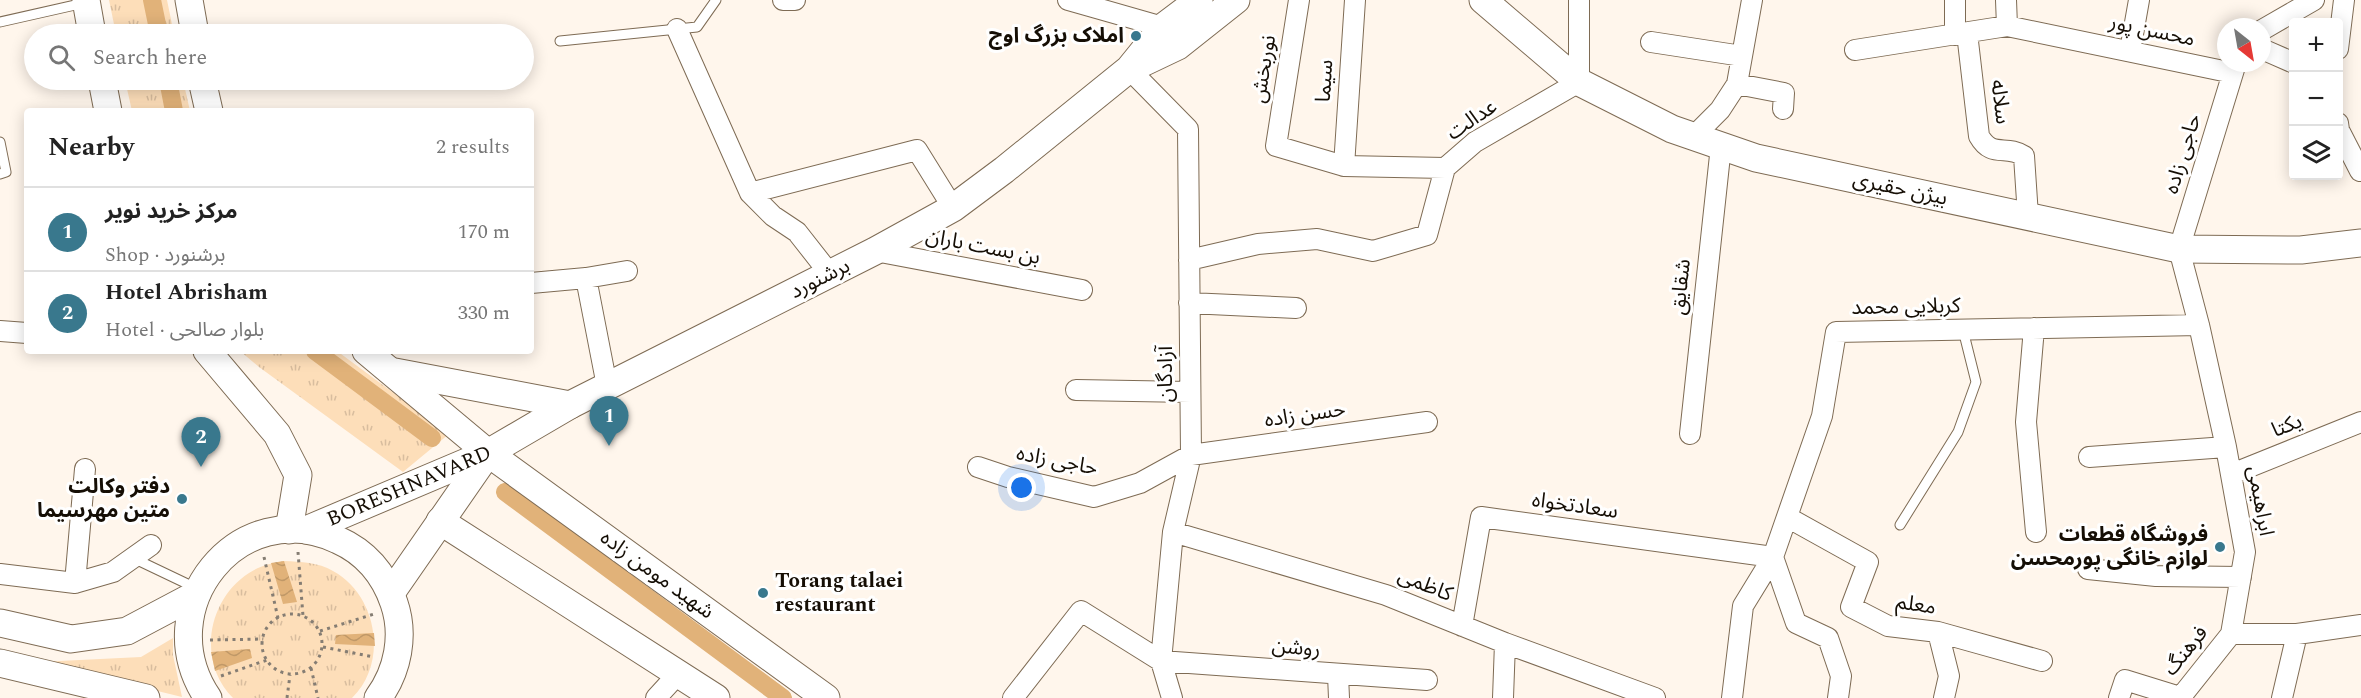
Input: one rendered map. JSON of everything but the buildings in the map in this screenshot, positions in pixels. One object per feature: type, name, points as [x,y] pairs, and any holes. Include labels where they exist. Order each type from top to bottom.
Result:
[{"type":"main road","points":[[189,0],[193,24]]},
{"type":"main road","points":[[1130,69],[1163,27],[1199,0]]},
{"type":"main road","points":[[1130,69],[1178,46],[1236,0]]},
{"type":"main road","name":"بیژن حقیری","points":[[1483,0],[1579,82],[1672,129],[1756,158],[2179,249],[2301,250],[2361,243]]},
{"type":"main road","points":[[86,1],[90,24]]},
{"type":"main road","name":"برشنورد","points":[[488,453],[570,405],[875,251],[953,208],[1130,69]]},
{"type":"main road","points":[[104,90],[109,108]]},
{"type":"main road","points":[[210,354],[277,435],[298,475],[297,530]]},
{"type":"main road","name":"شهید مومن زاده","points":[[370,354],[488,453],[826,698]]},
{"type":"main road","points":[[391,371],[570,405]]},
{"type":"main road","name":"BORESHNAVARD","points":[[297,530],[488,453]]},
{"type":"main road","name":"BORESHNAVARD","points":[[393,600],[440,521],[488,453]]},
{"type":"main road","points":[[440,521],[716,698]]},
{"type":"main road","points":[[204,691],[191,663],[188,640],[189,617],[197,592],[206,576],[220,558],[238,545],[258,535],[297,530],[328,535],[348,544],[366,557],[380,574],[393,600],[399,634],[390,678],[378,698]]},
{"type":"main road","points":[[0,623],[71,639],[127,631],[197,592]]},
{"type":"main road","points":[[0,663],[146,698]]},
{"type":"street","points":[[783,0],[795,0]]},
{"type":"street","points":[[1068,0],[1163,27]]},
{"type":"street","name":"نوربخش","points":[[1299,0],[1276,146],[1344,166]]},
{"type":"street","name":"سیما","points":[[1344,166],[1355,0]]},
{"type":"street","points":[[1579,82],[1580,0]]},
{"type":"street","points":[[1694,136],[1720,110],[1737,84],[1752,0]]},
{"type":"street","points":[[1955,0],[1961,34]]},
{"type":"street","points":[[2006,0],[2007,26]]},
{"type":"street","points":[[2130,51],[2139,0]]},
{"type":"street","points":[[2271,25],[2314,0]]},
{"type":"street","points":[[2342,18],[2344,0]]},
{"type":"street","name":"محسن پور","points":[[1855,50],[2007,26],[2130,51],[2217,65]]},
{"type":"street","points":[[677,29],[750,193],[773,216],[797,232],[830,274]]},
{"type":"street","name":"سلاله","points":[[1961,34],[1979,136],[1984,146],[1993,150],[2017,152],[2024,156],[2028,216]]},
{"type":"street","points":[[1651,42],[1742,56]]},
{"type":"street","points":[[2271,54],[2289,61]]},
{"type":"street","name":"آزادگان","points":[[1130,69],[1188,129],[1191,455],[1173,532],[1161,661],[1172,698]]},
{"type":"street","name":"حاجی زاده","points":[[2179,249],[2233,72]]},
{"type":"street","name":"عدالت","points":[[1189,260],[1258,244],[1317,239],[1373,251],[1427,235],[1445,168],[1475,142],[1579,82]]},
{"type":"street","points":[[1737,84],[1784,101]]},
{"type":"street","points":[[2338,126],[2360,171]]},
{"type":"street","name":"شقایق","points":[[1690,434],[1721,146]]},
{"type":"street","points":[[750,193],[917,150],[953,208]]},
{"type":"street","points":[[1344,166],[1445,168]]},
{"type":"street","name":"ابراهیمی","points":[[2179,249],[2199,325],[2232,474],[2245,552],[2231,634]]},
{"type":"street","name":"بن بست باران","points":[[875,251],[1082,290]]},
{"type":"street","points":[[534,283],[586,278],[627,271]]},
{"type":"street","points":[[586,278],[607,386]]},
{"type":"street","points":[[1189,303],[1296,308]]},
{"type":"street","name":"کربلایی محمد","points":[[1732,698],[1743,606],[1773,557],[1822,416],[1836,332],[2199,325]]},
{"type":"street","points":[[2034,328],[2026,422],[2036,532]]},
{"type":"street","points":[[0,331],[24,333]]},
{"type":"street","points":[[1076,390],[1190,392]]},
{"type":"street","name":"حسن زاده","points":[[1191,455],[1427,422]]},
{"type":"street","name":"یکتا","points":[[2232,474],[2361,422]]},
{"type":"street","points":[[2089,457],[2226,447]]},
{"type":"street","name":"حاجی زاده","points":[[978,467],[1008,477],[1094,497],[1140,483],[1191,455]]},
{"type":"street","points":[[75,583],[85,469]]},
{"type":"street","name":"سعادتخواه","points":[[1462,626],[1481,517],[1773,557]]},
{"type":"street","name":"معلم","points":[[1787,517],[1868,562],[1851,607],[1888,626],[1938,632],[2042,661]]},
{"type":"street","name":"کاظمی","points":[[1173,532],[1386,595],[1505,643],[1655,698]]},
{"type":"street","points":[[0,574],[75,583],[113,572],[151,545]]},
{"type":"street","points":[[1773,557],[1796,623],[1827,638],[1841,676],[1838,698]]},
{"type":"street","points":[[2088,569],[2157,576],[2241,577]]},
{"type":"street","points":[[1013,698],[1081,611],[1161,661]]},
{"type":"street","points":[[2231,634],[2297,634],[2361,625]]},
{"type":"street","points":[[1938,632],[1949,676],[1944,698]]},
{"type":"street","name":"فرهنگ","points":[[2180,697],[2231,634]]},
{"type":"street","points":[[2282,698],[2297,634]]},
{"type":"street","points":[[1503,698],[1505,643]]},
{"type":"street","name":"روشن","points":[[1161,661],[1427,680]]},
{"type":"street","points":[[656,698],[678,674]]},
{"type":"street","points":[[1338,675],[1339,698]]},
{"type":"street","points":[[2119,698],[2125,680],[2180,697]]},
{"type":"lane","points":[[560,41],[697,27],[716,0]]},
{"type":"lane","points":[[0,22],[86,1]]},
{"type":"lane","points":[[0,142],[6,172],[0,174]]},
{"type":"lane","points":[[1900,525],[1958,432],[1976,382],[1963,330]]},
{"type":"lane","points":[[133,558],[197,592]]},
{"type":"path","points":[[297,530],[303,616]]},
{"type":"path","points":[[258,535],[279,618]]},
{"type":"path","points":[[320,632],[393,600]]},
{"type":"path","points":[[295,614],[303,616],[316,625],[323,647],[317,662],[311,668],[290,675],[273,668],[267,660],[264,654],[263,639],[271,623],[279,618],[295,614]]},
{"type":"path","points":[[188,640],[263,639]]},
{"type":"path","points":[[323,647],[390,678]]},
{"type":"path","points":[[204,691],[267,660]]},
{"type":"path","points":[[311,668],[318,698]]},
{"type":"path","points":[[287,698],[290,675]]},
{"type":"green space","points":[[109,0],[167,0],[172,24],[114,24]]},
{"type":"green space","points":[[127,90],[185,90],[189,108],[131,108]]},
{"type":"green space","points":[[244,354],[341,354],[449,434],[403,472]]},
{"type":"green space","points":[[284,561],[315,564],[333,571],[348,582],[360,596],[368,612],[373,630],[374,648],[371,666],[364,683],[352,698],[233,698],[214,667],[211,650],[212,632],[216,615],[224,599],[249,573],[266,565]]},
{"type":"green space","points":[[173,638],[173,655],[182,697],[39,662],[141,657]]},
{"type":"water","points":[[284,561],[297,602],[283,604],[271,563]]},
{"type":"water","points":[[374,633],[375,646],[335,644],[336,635]]},
{"type":"water","points":[[250,649],[252,658],[215,671],[211,652]]},
{"type":"waterway","points":[[152,0],[157,24]]},
{"type":"waterway","points":[[170,90],[173,108]]},
{"type":"waterway","points":[[319,354],[432,438]]},
{"type":"waterway","points":[[505,492],[783,698]]},
{"type":"place","name":"املاک بزرگ اوج","points":[[1136,36]]},
{"type":"place","name":"مرکز خرید نویر","points":[[609,446]]},
{"type":"place","name":"Hotel Abrisham","points":[[201,467]]},
{"type":"place","name":"دفتر وکالت متین مهرسیما","points":[[182,499]]},
{"type":"place","name":"فروشگاه قطعات لوازم خانگی پورمحسن","points":[[2220,547]]},
{"type":"place","name":"Torang talaei restaurant","points":[[763,593]]}]
